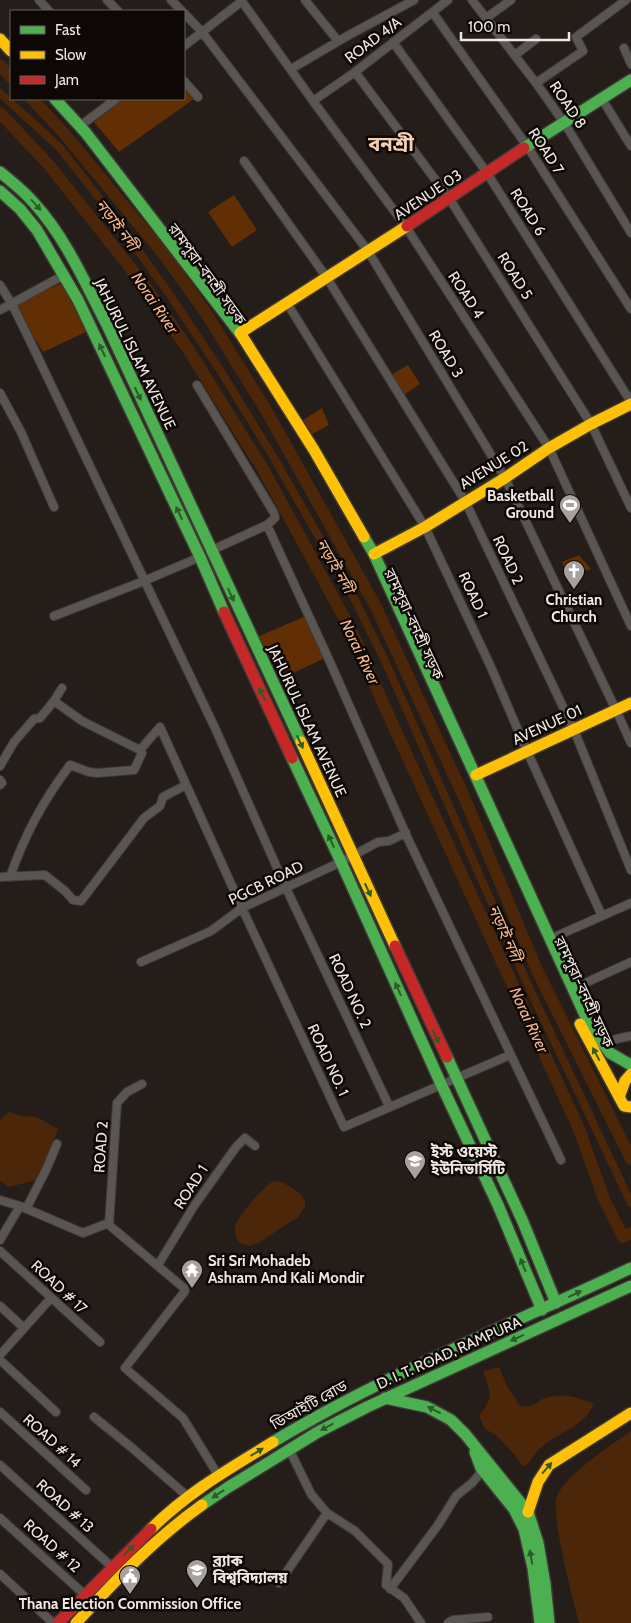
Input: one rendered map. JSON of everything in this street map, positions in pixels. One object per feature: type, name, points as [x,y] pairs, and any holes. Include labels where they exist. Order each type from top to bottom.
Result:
[{"type":"main road","points":[[0,39],[10,50]]},
{"type":"main road","name":"AVENUE 03","points":[[240,333],[328,278],[631,80]]},
{"type":"main road","name":"রামপুরা-বনশ্রী সড়ক","points":[[56,100],[80,126],[240,333],[314,450],[374,554],[590,1026],[610,1053],[617,1059],[631,1065]]},
{"type":"main road","name":"JAHURUL ISLAM AVENUE","points":[[0,172],[18,186],[39,208],[62,241],[107,325],[202,528],[210,551],[512,1198],[556,1303]]},
{"type":"main road","name":"JAHURUL ISLAM AVENUE","points":[[0,191],[20,209],[38,230],[78,300],[200,557],[240,649],[341,862],[498,1205],[542,1310]]},
{"type":"main road","name":"রামপুরা-বনশ্রী সড়ক","points":[[132,192],[168,248],[219,315],[249,360],[310,458],[366,556],[583,1030],[625,1103],[631,1118]]},
{"type":"main road","name":"AVENUE 02","points":[[374,554],[425,527],[505,478],[549,448],[631,403]]},
{"type":"main road","points":[[200,557],[210,551]]},
{"type":"main road","name":"AVENUE 01","points":[[476,775],[631,703]]},
{"type":"main road","points":[[625,1103],[625,1081],[631,1074]]},
{"type":"main road","points":[[463,1131],[477,1124]]},
{"type":"main road","points":[[498,1205],[512,1198]]},
{"type":"main road","points":[[508,1228],[523,1222]]},
{"type":"main road","name":"ডিআইটি রোড","points":[[58,1623],[149,1530],[187,1496],[218,1475],[278,1439],[357,1396],[455,1347],[542,1310],[631,1268]]},
{"type":"main road","points":[[533,1289],[548,1283]]},
{"type":"main road","name":"D. I. T. ROAD, RAMPURA","points":[[289,1449],[325,1428],[386,1398],[628,1287]]},
{"type":"main road","points":[[386,1398],[419,1404],[435,1410],[451,1420],[459,1427],[528,1512],[538,1543],[549,1623]]},
{"type":"main road","points":[[528,1512],[535,1487],[543,1471],[549,1465],[631,1413]]},
{"type":"main road","points":[[470,1442],[483,1470],[514,1509],[524,1529],[532,1559],[540,1623]]},
{"type":"main road","name":"ডিআইটি রোড","points":[[76,1623],[133,1562],[177,1523],[227,1488],[289,1449]]},
{"type":"street","points":[[39,0],[48,10]]},
{"type":"street","points":[[107,0],[117,10]]},
{"type":"street","name":"ROAD 3","points":[[171,0],[181,10]]},
{"type":"street","points":[[185,45],[242,0]]},
{"type":"street","name":"ROAD 4","points":[[242,0],[313,101],[406,227],[549,448],[631,626]]},
{"type":"street","points":[[305,0],[338,41]]},
{"type":"street","points":[[291,70],[338,41],[414,0]]},
{"type":"street","name":"ROAD 4/A","points":[[313,101],[355,72],[448,0]]},
{"type":"street","name":"ROAD 8","points":[[472,0],[565,124],[631,232]]},
{"type":"street","points":[[486,18],[511,0]]},
{"type":"street","points":[[536,83],[583,51],[576,37],[626,0]]},
{"type":"street","name":"ROAD 7","points":[[433,12],[528,146],[631,309]]},
{"type":"street","name":"ROAD 3","points":[[185,14],[202,32],[368,251],[505,478],[631,743]]},
{"type":"street","points":[[515,55],[536,39]]},
{"type":"street","name":"ROAD 6","points":[[394,42],[487,173],[631,403]]},
{"type":"street","points":[[624,48],[631,64]]},
{"type":"street","name":"ROAD 5","points":[[355,72],[449,198],[591,424],[631,508]]},
{"type":"street","points":[[185,82],[198,97]]},
{"type":"street","points":[[602,99],[627,131],[631,146]]},
{"type":"street","points":[[80,126],[115,100]]},
{"type":"street","name":"ROAD 2","points":[[244,160],[328,278],[465,501],[574,730],[631,870]]},
{"type":"street","points":[[0,310],[64,274]]},
{"type":"street","name":"ROAD NO. 2","points":[[0,285],[12,304],[215,728],[286,888],[389,1106]]},
{"type":"street","name":"ROAD 1","points":[[287,303],[425,527],[490,665],[602,916]]},
{"type":"street","points":[[197,385],[274,513],[275,518],[267,525],[210,551]]},
{"type":"street","points":[[0,393],[54,506]]},
{"type":"street","points":[[267,525],[406,832],[561,1160]]},
{"type":"street","points":[[54,616],[200,557]]},
{"type":"street","points":[[0,766],[19,736],[34,719],[40,718],[62,688]]},
{"type":"street","points":[[54,701],[82,721],[140,750]]},
{"type":"street","points":[[10,877],[37,814],[70,765],[97,773],[134,770],[142,752],[140,750],[160,727],[242,908]]},
{"type":"street","points":[[0,780],[2,782],[0,785]]},
{"type":"street","points":[[0,877],[45,876],[65,891],[73,900],[81,901],[144,818],[160,806],[163,797],[186,785]]},
{"type":"street","name":"PGCB ROAD","points":[[141,962],[210,931],[242,908],[341,862],[378,842],[389,840],[406,832]]},
{"type":"street","points":[[550,938],[631,903]]},
{"type":"street","name":"ROAD NO. 1","points":[[242,908],[344,1127],[510,1055]]},
{"type":"street","points":[[572,989],[631,962]]},
{"type":"street","points":[[603,1046],[616,1039],[631,1036]]},
{"type":"street","name":"ROAD 2","points":[[110,1225],[117,1103],[127,1092],[142,1084]]},
{"type":"street","name":"ROAD 1","points":[[158,1265],[194,1206],[236,1147],[245,1138],[255,1146]]},
{"type":"street","points":[[0,1240],[46,1170],[57,1144]]},
{"type":"street","points":[[0,1200],[23,1207],[83,1233],[106,1224],[110,1225],[186,1289],[125,1368],[183,1418],[218,1475]]},
{"type":"street","name":"ROAD # 17","points":[[0,1251],[100,1342]]},
{"type":"street","points":[[0,1354],[51,1298]]},
{"type":"street","points":[[0,1306],[24,1328]]},
{"type":"street","points":[[0,1360],[56,1412]]},
{"type":"street","name":"ROAD # 14","points":[[0,1412],[86,1490]]},
{"type":"street","points":[[94,1417],[187,1496]]},
{"type":"street","points":[[289,1449],[311,1494],[327,1513],[355,1530],[388,1564],[386,1585],[404,1598],[421,1623]]},
{"type":"street","name":"ROAD # 13","points":[[0,1465],[112,1567]]},
{"type":"street","points":[[390,1589],[438,1525],[456,1496],[472,1483],[483,1470]]},
{"type":"street","points":[[279,1583],[327,1513]]},
{"type":"street","name":"ROAD # 12","points":[[0,1518],[85,1595]]},
{"type":"street","points":[[0,1574],[53,1623]]},
{"type":"street","points":[[448,1623],[453,1620],[488,1616]]},
{"type":"shaded area","points":[[185,87],[194,99],[119,152],[94,122],[122,100],[185,100]]},
{"type":"shaded area","points":[[234,195],[257,230],[232,247],[208,212]]},
{"type":"shaded area","points":[[62,283],[86,332],[43,352],[15,305]]},
{"type":"shaded area","points":[[408,365],[420,384],[404,395],[391,375]]},
{"type":"shaded area","points":[[322,408],[329,425],[312,434],[303,420]]},
{"type":"shaded area","points":[[579,555],[591,569],[567,575],[562,562]]},
{"type":"shaded area","points":[[306,616],[325,658],[285,677],[257,637]]},
{"type":"shaded area","points":[[9,1112],[22,1116],[36,1117],[58,1129],[40,1179],[9,1187],[0,1181],[0,1120]]},
{"type":"shaded area","points":[[274,1181],[282,1182],[301,1194],[305,1207],[298,1217],[260,1242],[249,1246],[240,1243],[235,1228],[240,1217],[251,1202]]},
{"type":"shaded area","points":[[499,1367],[507,1386],[520,1406],[530,1406],[544,1398],[561,1395],[594,1404],[579,1423],[544,1445],[536,1452],[526,1466],[522,1465],[496,1435],[485,1429],[479,1416],[487,1404],[490,1395],[483,1371]]},
{"type":"shaded area","points":[[631,1431],[631,1623],[579,1623],[559,1538],[557,1496],[562,1487],[579,1469]]},
{"type":"waterway","name":"Norai River","points":[[0,65],[10,76]]},
{"type":"waterway","name":"নড়াই নদী","points":[[0,93],[59,147],[114,217],[170,295],[220,370],[274,458],[355,600],[386,663],[532,994],[631,1203]]},
{"type":"waterway","name":"Norai River","points":[[33,100],[63,132],[166,257],[206,313],[266,410],[376,607],[465,799],[537,970],[631,1159]]},
{"type":"waterway","name":"Norai River","points":[[0,113],[49,165],[147,289],[190,352],[263,469],[352,632],[579,1129],[604,1199],[623,1237],[631,1233]]},
{"type":"traffic: fast","points":[[524,148],[631,80]]},
{"type":"traffic: fast","points":[[56,100],[86,133],[242,336]]},
{"type":"traffic: fast","points":[[0,172],[18,187],[45,217],[56,231],[83,277],[301,742]]},
{"type":"traffic: fast","points":[[0,191],[20,209],[37,230],[78,300],[200,557],[224,612]]},
{"type":"traffic: fast","points":[[364,537],[374,554],[590,1026],[610,1053],[631,1065]]},
{"type":"traffic: fast","points":[[292,758],[498,1205],[542,1310]]},
{"type":"traffic: fast","points":[[447,1057],[523,1222],[556,1303]]},
{"type":"traffic: fast","points":[[273,1442],[360,1394],[450,1350],[631,1268]]},
{"type":"traffic: fast","points":[[202,1505],[318,1432],[367,1407],[631,1286]]},
{"type":"traffic: fast","points":[[385,1398],[427,1407],[451,1420],[465,1434],[528,1512],[538,1543],[549,1623]]},
{"type":"traffic: fast","points":[[475,1452],[481,1468],[514,1509],[524,1529],[533,1568],[540,1623]]},
{"type":"traffic: slow","points":[[0,39],[10,50]]},
{"type":"traffic: slow","points":[[240,333],[407,226]]},
{"type":"traffic: slow","points":[[242,336],[314,450],[364,537]]},
{"type":"traffic: slow","points":[[374,554],[425,527],[505,478],[549,448],[631,404]]},
{"type":"traffic: slow","points":[[476,775],[631,703]]},
{"type":"traffic: slow","points":[[301,742],[395,946]]},
{"type":"traffic: slow","points":[[580,1024],[624,1106],[631,1107]]},
{"type":"traffic: slow","points":[[619,1097],[625,1081],[631,1074]]},
{"type":"traffic: slow","points":[[528,1512],[538,1482],[549,1465],[631,1413]]},
{"type":"traffic: slow","points":[[151,1529],[194,1492],[273,1442]]},
{"type":"traffic: slow","points":[[76,1623],[151,1546],[202,1505]]},
{"type":"traffic: jam","points":[[407,226],[524,148]]},
{"type":"traffic: jam","points":[[224,612],[292,758]]},
{"type":"traffic: jam","points":[[395,946],[447,1057]]},
{"type":"traffic: jam","points":[[58,1623],[151,1529]]},
{"type":"place","name":"Basketball Ground","points":[[570,524]]},
{"type":"place","name":"Christian Church","points":[[574,590]]},
{"type":"place","name":"ইস্ট ওয়েস্ট ইউনিভার্সিটি","points":[[415,1180]]},
{"type":"place","name":"Sri Sri Mohadeb Ashram And Kali Mondir","points":[[192,1289]]},
{"type":"place","name":"ব্র্যাক বিশ্ববিদ্যালয়","points":[[197,1589]]},
{"type":"place","name":"Thana Election Commission Office","points":[[130,1595]]},
{"type":"district","name":"বনশ্রী","points":[[391,144]]}]
